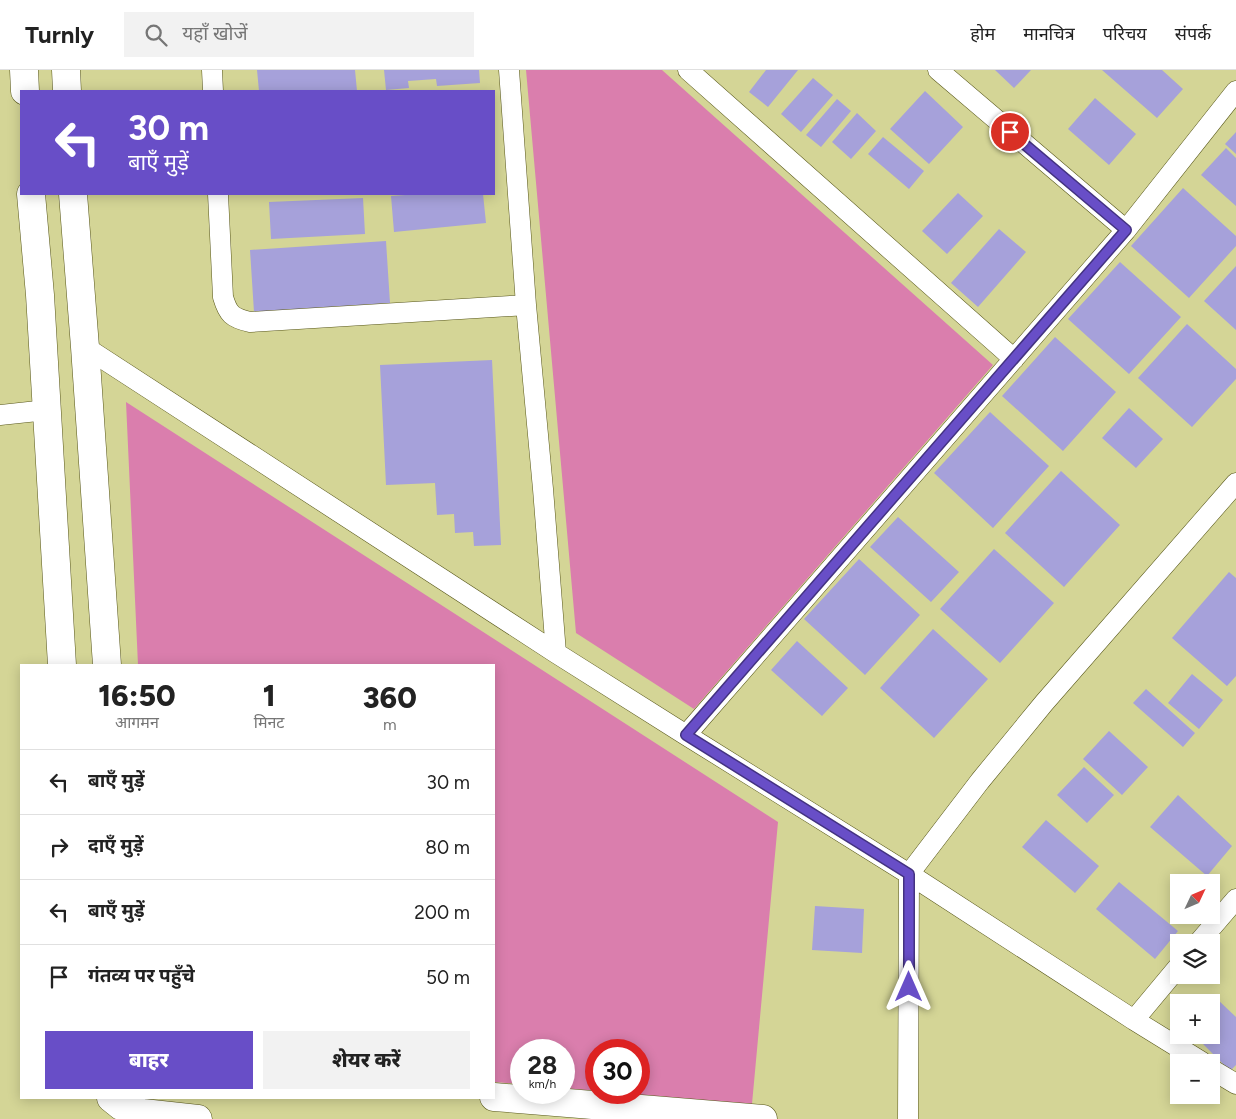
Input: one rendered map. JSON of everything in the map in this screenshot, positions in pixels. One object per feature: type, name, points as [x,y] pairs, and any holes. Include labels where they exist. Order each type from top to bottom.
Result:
[{"type":"street","points":[[24,70],[25,90]]},
{"type":"street","points":[[66,70],[67,90]]},
{"type":"street","points":[[212,70],[213,90]]},
{"type":"street","points":[[509,70],[526,305],[556,653]]},
{"type":"street","points":[[688,70],[1014,359]]},
{"type":"street","points":[[938,70],[1126,230]]},
{"type":"street","points":[[686,735],[1126,230],[1236,91]]},
{"type":"street","points":[[31,195],[40,295],[62,664]]},
{"type":"street","points":[[73,195],[107,664]]},
{"type":"street","points":[[218,195],[223,297],[231,315],[238,319],[250,322],[526,305]]},
{"type":"street","points":[[85,347],[556,653],[909,874],[1189,1054]]},
{"type":"street","points":[[0,415],[47,410]]},
{"type":"street","points":[[908,1119],[909,874],[1044,703],[1236,482]]},
{"type":"street","points":[[1206,934],[1236,899]]},
{"type":"street","points":[[1134,1020],[1170,977]]},
{"type":"street","points":[[1220,1074],[1236,1084]]},
{"type":"street","points":[[495,1097],[763,1119]]},
{"type":"street","points":[[112,1099],[121,1106],[142,1112],[198,1119]]},
{"type":"shaded area","points":[[526,70],[662,70],[993,365],[694,709],[576,633]]},
{"type":"shaded area","points":[[126,402],[778,822],[752,1104],[650,1096],[650,1039],[585,1039],[585,1090],[575,1089],[575,1039],[510,1039],[510,1083],[495,1082],[495,664],[138,664]]},
{"type":"building","points":[[257,70],[355,70],[357,90],[259,90]]},
{"type":"building","points":[[384,70],[479,70],[480,83],[437,86],[436,79],[408,81],[409,88],[386,90]]},
{"type":"building","points":[[766,70],[798,70],[768,107],[749,92]]},
{"type":"building","points":[[995,70],[1031,70],[1014,88]]},
{"type":"building","points":[[1102,70],[1162,70],[1183,89],[1157,118]]},
{"type":"building","points":[[813,78],[833,95],[801,132],[781,114]]},
{"type":"building","points":[[925,91],[963,127],[929,164],[890,129]]},
{"type":"building","points":[[1095,98],[1136,134],[1109,165],[1068,129]]},
{"type":"building","points":[[837,99],[851,111],[821,147],[806,135]]},
{"type":"building","points":[[857,113],[876,131],[851,159],[832,142]]},
{"type":"building","points":[[1236,132],[1236,154],[1225,144]]},
{"type":"building","points":[[883,137],[924,171],[909,189],[868,154]]},
{"type":"building","points":[[1226,148],[1236,158],[1236,206],[1201,175]]},
{"type":"building","points":[[1183,188],[1236,236],[1236,246],[1189,298],[1131,246]]},
{"type":"building","points":[[958,193],[983,216],[947,254],[922,231]]},
{"type":"building","points":[[483,195],[486,223],[394,232],[391,196]]},
{"type":"building","points":[[363,198],[365,234],[271,239],[269,202]]},
{"type":"building","points":[[999,229],[1026,252],[978,307],[951,283]]},
{"type":"building","points":[[386,241],[390,303],[254,312],[250,250]]},
{"type":"building","points":[[1120,262],[1181,317],[1129,374],[1068,319]]},
{"type":"building","points":[[1236,266],[1236,330],[1204,301]]},
{"type":"building","points":[[1187,324],[1236,369],[1236,379],[1192,427],[1138,378]]},
{"type":"building","points":[[1055,337],[1116,392],[1063,451],[1002,396]]},
{"type":"building","points":[[492,360],[501,545],[474,546],[473,532],[455,533],[454,514],[437,515],[435,483],[386,485],[380,365]]},
{"type":"building","points":[[1129,408],[1163,439],[1136,468],[1102,438]]},
{"type":"building","points":[[990,412],[1049,466],[993,528],[934,473]]},
{"type":"building","points":[[1061,471],[1120,525],[1064,587],[1005,533]]},
{"type":"building","points":[[898,517],[959,572],[931,602],[870,547]]},
{"type":"building","points":[[994,549],[1054,603],[1000,663],[940,609]]},
{"type":"building","points":[[859,559],[920,615],[865,675],[804,619]]},
{"type":"building","points":[[1229,572],[1236,578],[1236,676],[1227,686],[1172,638]]},
{"type":"building","points":[[933,629],[988,679],[934,738],[880,688]]},
{"type":"building","points":[[797,641],[848,688],[822,716],[771,670]]},
{"type":"building","points":[[1192,674],[1223,700],[1199,729],[1168,703]]},
{"type":"building","points":[[1146,689],[1195,733],[1183,747],[1133,703]]},
{"type":"building","points":[[1109,731],[1148,767],[1122,795],[1083,759]]},
{"type":"building","points":[[1084,767],[1114,795],[1087,823],[1057,795]]},
{"type":"building","points":[[1178,795],[1232,846],[1209,874],[1205,874],[1150,827]]},
{"type":"building","points":[[1046,820],[1099,866],[1075,893],[1022,847]]},
{"type":"building","points":[[1119,882],[1178,931],[1176,934],[1170,934],[1170,941],[1155,959],[1096,909]]},
{"type":"building","points":[[815,906],[864,909],[862,953],[812,950]]},
{"type":"building","points":[[1220,1002],[1236,1017],[1236,1065],[1230,1071],[1220,1061],[1220,1054],[1213,1054],[1203,1044],[1220,1044]]},
{"type":"route","points":[[909,987],[909,874],[686,735],[1126,230],[1010,132]]}]
